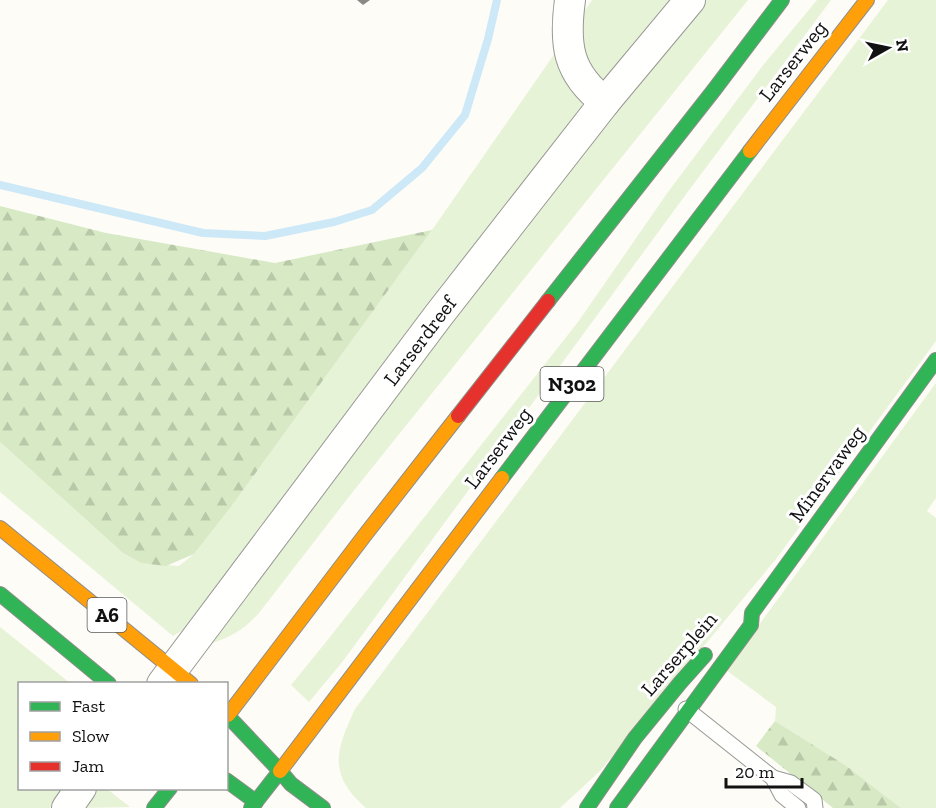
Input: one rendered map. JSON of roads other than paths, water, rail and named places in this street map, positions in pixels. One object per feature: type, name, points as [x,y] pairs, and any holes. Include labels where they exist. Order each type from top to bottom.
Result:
[{"type":"main road","points":[[228,715],[302,615],[692,119],[782,0]]},
{"type":"main road","name":"Larserweg","points":[[257,806],[280,771],[716,194],[867,0]]},
{"type":"main road","name":"Minervaweg","points":[[746,615],[936,360]]},
{"type":"main road","name":"A6","points":[[0,528],[175,679]]},
{"type":"main road","name":"A6","points":[[0,594],[107,682]]},
{"type":"main road","name":"Larserplein","points":[[617,808],[751,625],[746,615]]},
{"type":"main road","name":"Larserplein","points":[[587,808],[635,738],[716,644]]},
{"type":"main road","points":[[228,717],[291,784],[322,808]]},
{"type":"main road","points":[[228,782],[257,806]]},
{"type":"main road","points":[[154,808],[169,790]]},
{"type":"street","points":[[570,0],[567,24],[569,52],[573,64],[586,84],[605,102]]},
{"type":"street","name":"Larserdreef","points":[[175,679],[238,582],[438,316],[605,102],[690,0]]},
{"type":"street","points":[[67,808],[80,790]]},
{"type":"lane","points":[[669,696],[773,778],[791,783],[814,800],[815,808]]},
{"type":"lane","points":[[773,778],[782,795],[798,808]]},
{"type":"waterway","points":[[0,185],[203,233],[265,236],[334,222],[372,210],[422,168],[465,115],[497,0]]}]
